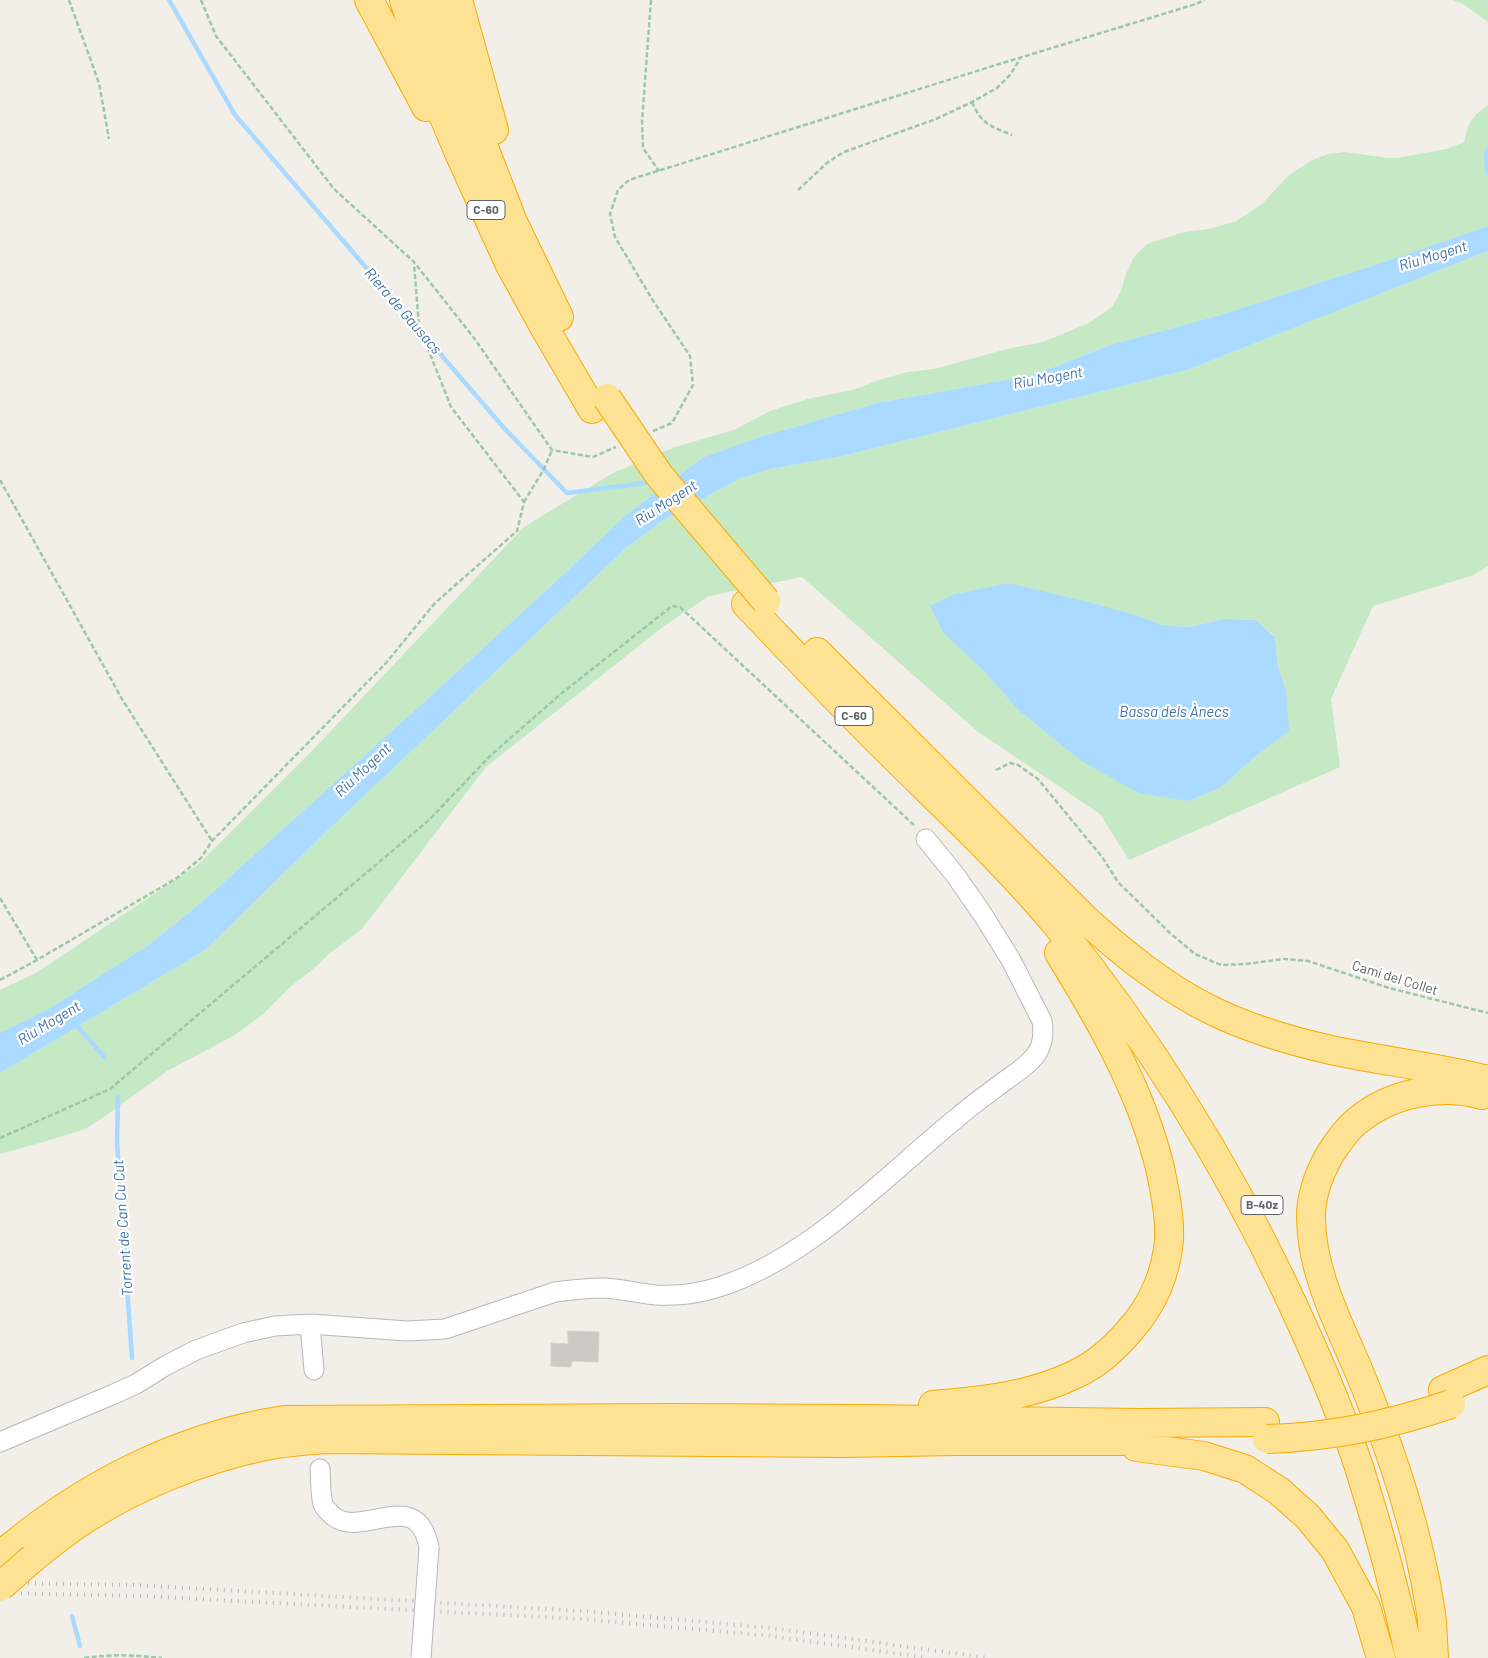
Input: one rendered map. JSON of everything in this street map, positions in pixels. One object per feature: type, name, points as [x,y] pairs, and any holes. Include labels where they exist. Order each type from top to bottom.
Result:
[{"type":"highway","points":[[369,0],[411,80],[503,224]]},
{"type":"highway","name":"C-60","points":[[404,0],[435,96],[459,153],[560,320],[579,355],[600,403],[659,475],[756,602],[972,820]]},
{"type":"highway","name":"C-60","points":[[430,0],[503,224]]},
{"type":"highway","points":[[458,0],[495,134],[503,224]]},
{"type":"highway","points":[[972,820],[1119,949],[1168,985],[1211,1010],[1255,1029],[1331,1050],[1448,1070],[1488,1080]]},
{"type":"highway","points":[[867,1419],[894,1408],[998,1399],[1022,1394],[1061,1381],[1096,1364],[1110,1353],[1141,1318],[1158,1285],[1166,1257],[1169,1239],[1168,1208],[1156,1151],[1141,1107],[1118,1055],[1104,1027],[1053,944],[972,820]]},
{"type":"highway","name":"B-40z","points":[[972,820],[1008,871],[1048,916],[1108,991],[1143,1040],[1207,1140],[1253,1223],[1317,1355],[1358,1464],[1390,1573],[1410,1658]]},
{"type":"highway","name":"B-40z","points":[[972,820],[1092,946],[1151,1023],[1220,1129],[1254,1188],[1345,1378],[1375,1460],[1408,1576],[1426,1658]]},
{"type":"highway","points":[[1434,1658],[1431,1614],[1421,1559],[1409,1511],[1389,1448],[1321,1276],[1313,1236],[1312,1203],[1321,1172],[1337,1144],[1356,1121],[1370,1112],[1397,1098],[1432,1090],[1466,1090],[1488,1096]]},
{"type":"highway","points":[[1447,1397],[1488,1370]]},
{"type":"highway","points":[[0,1587],[33,1558],[78,1524],[139,1490],[205,1463],[244,1451],[290,1442],[325,1439],[843,1443],[1102,1442],[1266,1431],[1310,1421],[1365,1412],[1410,1401],[1447,1397],[1488,1388]]},
{"type":"highway","points":[[2,1555],[23,1536],[115,1477],[175,1449],[214,1435],[258,1424],[284,1420],[867,1419],[1139,1423],[1266,1431]]},
{"type":"highway","points":[[1102,1442],[1204,1456],[1245,1469],[1279,1491],[1308,1517],[1335,1550],[1366,1607],[1381,1658]]},
{"type":"street","points":[[0,1442],[136,1384],[196,1350],[275,1326],[310,1324],[407,1332],[445,1329],[554,1292],[605,1288],[656,1295],[690,1294],[721,1286],[754,1272],[791,1252],[818,1234],[906,1162],[957,1117],[1029,1063],[1040,1047],[1043,1028],[1042,1021],[1011,960],[956,876],[926,839]]},
{"type":"street","points":[[310,1324],[314,1370]]},
{"type":"street","points":[[320,1469],[323,1504],[327,1511],[337,1519],[348,1523],[397,1516],[417,1522],[423,1529],[429,1548],[421,1658]]},
{"type":"path","points":[[69,0],[99,83],[109,139]]},
{"type":"path","points":[[201,0],[216,36],[334,189],[414,262],[474,338],[552,450],[594,457]]},
{"type":"path","points":[[651,0],[642,121],[643,148],[659,171]]},
{"type":"path","points":[[672,423],[693,385],[690,356],[652,299],[615,237],[610,214],[618,190],[629,180],[1205,0]]},
{"type":"path","points":[[798,190],[828,162],[844,152],[936,119],[997,88],[1010,75],[1021,58]]},
{"type":"path","points":[[972,102],[976,113],[983,121],[1012,135]]},
{"type":"path","points":[[414,262],[419,326],[451,407],[524,502]]},
{"type":"path","points":[[0,980],[178,878],[201,858],[212,841],[386,663],[435,603],[517,531],[524,502],[544,469],[552,450]]},
{"type":"path","points":[[0,480],[122,699],[212,841]]},
{"type":"path","points":[[0,1138],[110,1089],[429,820],[491,755],[562,693],[672,606],[680,607],[915,826],[926,839]]},
{"type":"path","name":"Camí del Collet","points":[[996,770],[1010,763],[1018,765],[1038,779],[1102,857],[1118,882],[1170,933],[1196,954],[1211,962],[1229,966],[1284,959],[1308,961],[1389,988],[1488,1013]]},
{"type":"path","points":[[0,898],[37,960]]},
{"type":"path","points":[[84,1658],[129,1654],[162,1658]]},
{"type":"green space","points":[[1453,0],[1488,0],[1488,22],[1463,4]]},
{"type":"green space","points":[[1488,105],[1488,226],[1217,316],[1110,345],[1034,375],[877,403],[760,437],[704,457],[627,514],[422,704],[202,902],[150,944],[47,1010],[0,1033],[0,990],[36,973],[199,864],[309,754],[524,527],[613,473],[675,447],[734,430],[770,411],[808,399],[856,389],[908,372],[934,369],[1007,349],[1043,342],[1089,323],[1112,307],[1121,291],[1134,257],[1147,244],[1184,232],[1209,229],[1236,221],[1262,204],[1288,176],[1310,161],[1328,154],[1345,152],[1397,158],[1447,149],[1464,142],[1467,129],[1472,120]]},
{"type":"green space","points":[[1488,251],[1488,566],[1474,575],[1373,606],[1331,699],[1340,767],[1129,860],[1100,814],[977,731],[802,577],[709,596],[664,626],[486,767],[362,929],[290,987],[263,1014],[235,1035],[167,1071],[85,1129],[0,1154],[0,1073],[205,950],[328,830],[626,548],[662,521],[741,478],[771,469],[842,456],[1187,370]],"holes":[[[1139,616],[1162,625],[1189,627],[1224,619],[1256,620],[1275,636],[1278,667],[1286,690],[1288,731],[1220,788],[1188,801],[1039,727],[1018,710],[983,670]]]},
{"type":"water","name":"Riu Mogent","points":[[1488,226],[1488,251],[1187,370],[842,456],[771,469],[741,478],[662,521],[626,548],[328,830],[205,950],[0,1073],[0,1033],[47,1010],[150,944],[202,902],[422,704],[627,514],[704,457],[760,437],[877,403],[1034,375],[1110,345],[1217,316]]},
{"type":"water","name":"Bassa dels Ànecs","points":[[1008,583],[1088,602],[1139,616],[1162,625],[1189,627],[1224,619],[1256,620],[1275,637],[1278,667],[1286,690],[1289,731],[1256,756],[1220,788],[1188,801],[1139,793],[1083,762],[1018,710],[983,670],[943,632],[930,606],[952,595]]},
{"type":"building","points":[[568,1331],[599,1332],[598,1362],[572,1361],[571,1367],[551,1366],[551,1343],[568,1344]]},
{"type":"waterway","name":"Riera de Gausacs","points":[[169,0],[235,115],[504,428],[567,493],[652,482]]},
{"type":"waterway","points":[[1488,150],[1486,153],[1488,173]]},
{"type":"waterway","name":"Torrent de Can Cu Cut","points":[[74,1022],[104,1057]]},
{"type":"waterway","name":"Torrent de Can Cu Cut","points":[[118,1097],[117,1142],[132,1358]]},
{"type":"waterway","name":"Torrent de Can Cu Cut","points":[[72,1616],[80,1646]]},
{"type":"railway","points":[[0,1583],[136,1585],[582,1611],[772,1628],[989,1658]]},
{"type":"railway","points":[[0,1593],[141,1596],[581,1619],[771,1636],[928,1658]]}]
